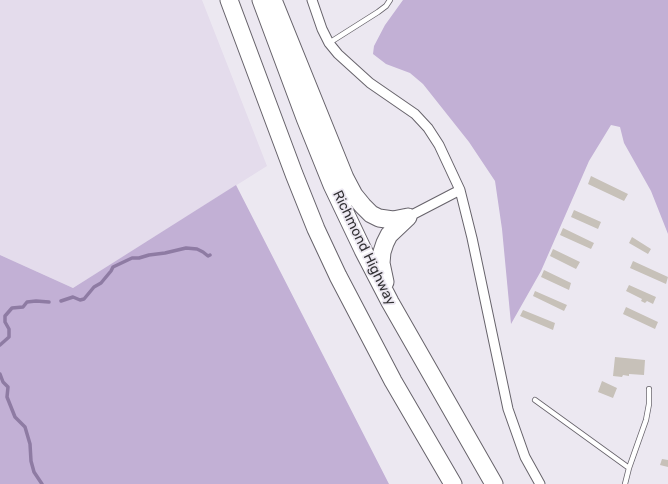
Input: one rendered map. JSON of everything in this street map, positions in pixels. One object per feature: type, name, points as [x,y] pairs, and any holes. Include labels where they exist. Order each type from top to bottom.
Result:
[{"type":"highway","name":"Richmond Highway","points":[[261,0],[305,118],[332,185],[363,250],[390,302],[494,484]]},
{"type":"highway","points":[[273,0],[345,178],[354,195],[371,214],[379,218],[393,220],[408,216]]},
{"type":"highway","points":[[229,2],[316,229],[338,276],[393,381],[453,484]]},
{"type":"highway","points":[[408,216],[389,236],[382,252],[381,263],[383,276],[389,294],[413,342]]},
{"type":"street","points":[[312,0],[322,29],[338,54],[370,84],[415,114],[428,128],[439,145],[460,190],[472,238],[508,409],[525,457],[540,484]]},
{"type":"street","points":[[408,216],[460,190]]},
{"type":"lane","points":[[330,43],[378,12],[386,6],[390,0]]},
{"type":"lane","points":[[625,484],[646,420],[649,404],[649,389]]},
{"type":"lane","points":[[535,400],[629,468]]},
{"type":"shaded area","points":[[0,0],[202,0],[267,166],[73,288],[0,255]]},
{"type":"shaded area","points":[[403,0],[668,0],[668,234],[651,191],[624,143],[620,127],[611,125],[589,161],[541,271],[511,324],[502,229],[495,181],[469,142],[423,84],[410,73],[386,64],[373,54],[374,46],[385,25]]},
{"type":"shaded area","points":[[236,185],[389,484],[0,484],[0,255],[73,288]]},
{"type":"building","points":[[591,176],[628,194],[624,201],[588,184]]},
{"type":"building","points":[[574,210],[601,222],[598,229],[571,217]]},
{"type":"building","points":[[563,228],[594,243],[591,249],[560,235]]},
{"type":"building","points":[[632,237],[651,249],[648,254],[629,243]]},
{"type":"building","points":[[553,249],[580,262],[576,269],[550,256]]},
{"type":"building","points":[[633,261],[668,277],[666,284],[630,268]]},
{"type":"building","points":[[544,270],[571,283],[569,290],[541,277]]},
{"type":"building","points":[[629,285],[656,297],[653,304],[647,301],[645,303],[641,301],[642,299],[626,291]]},
{"type":"building","points":[[535,291],[567,305],[564,311],[533,296]]},
{"type":"building","points":[[626,307],[658,322],[655,329],[623,314]]},
{"type":"building","points":[[523,310],[555,323],[553,330],[520,316]]},
{"type":"building","points":[[615,357],[645,360],[644,375],[629,374],[629,376],[623,375],[622,377],[613,376]]},
{"type":"building","points":[[602,381],[617,388],[613,398],[598,392]]},
{"type":"building","points":[[662,459],[668,460],[668,467],[660,465]]},
{"type":"waterway","points":[[61,301],[73,297],[80,300],[84,299],[94,287],[101,283],[113,267],[132,258],[139,258],[186,248],[197,249],[208,256],[210,255]]},
{"type":"waterway","points":[[0,345],[9,337],[9,329],[5,322],[5,316],[12,308],[23,307],[27,302],[49,302]]},
{"type":"waterway","points":[[0,374],[3,382],[8,387],[7,397],[15,417],[25,427],[30,444],[31,461],[34,472],[42,484]]}]
